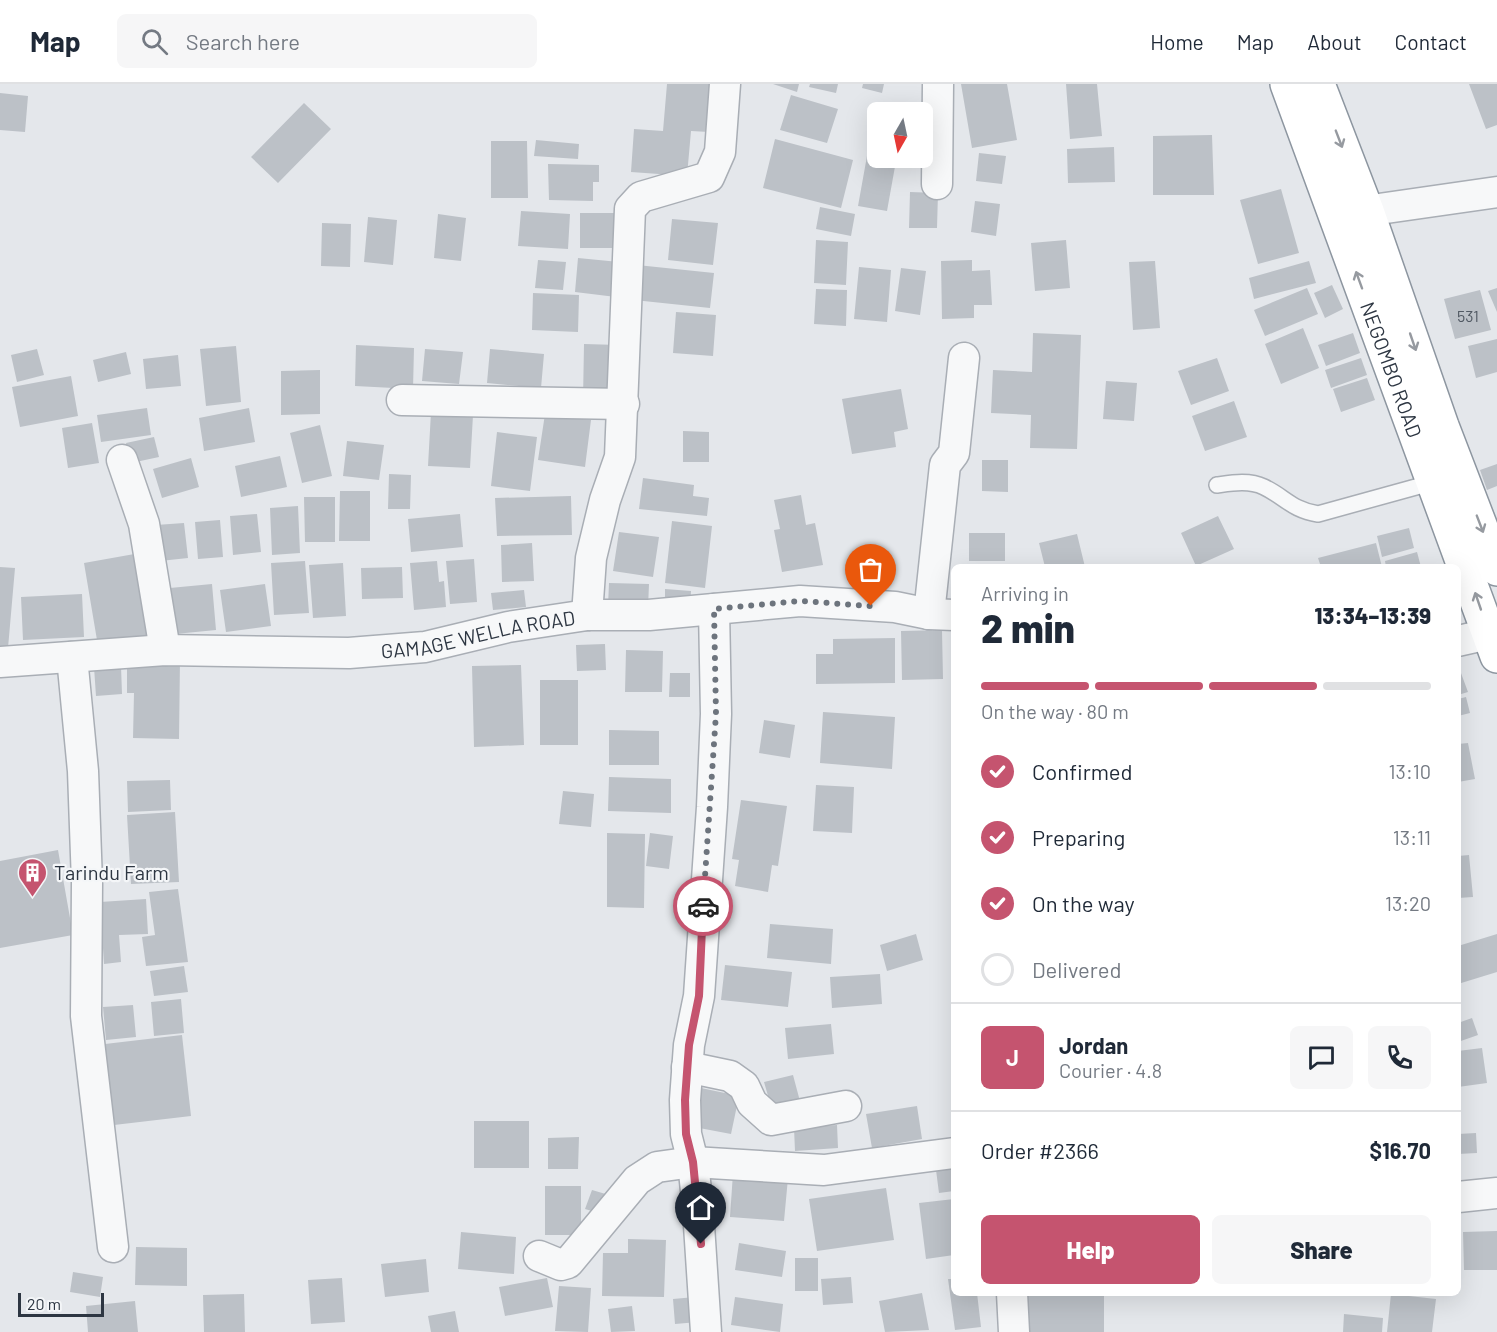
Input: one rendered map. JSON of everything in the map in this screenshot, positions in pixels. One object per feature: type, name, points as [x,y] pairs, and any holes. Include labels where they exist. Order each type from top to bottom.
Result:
[{"type":"highway","name":"NEGOMBO ROAD","points":[[1287,84],[1495,641]]},
{"type":"highway","name":"NEGOMBO ROAD","points":[[1318,84],[1367,211],[1442,426],[1497,566]]},
{"type":"street","points":[[587,615],[591,558],[605,500],[620,457],[624,404],[630,209],[641,197],[710,177],[720,152],[725,84]]},
{"type":"street","points":[[937,184],[938,84]]},
{"type":"street","points":[[1335,215],[1497,192]]},
{"type":"street","points":[[941,615],[945,465],[954,453],[964,358]]},
{"type":"street","points":[[402,400],[624,404]]},
{"type":"street","points":[[122,460],[144,524],[165,650]]},
{"type":"street","name":"GAMAGE WELLA ROAD","points":[[0,662],[165,650],[349,653],[425,647],[508,627],[587,615],[649,615],[800,601],[895,607],[941,615]]},
{"type":"street","points":[[706,1332],[693,1162],[686,1134],[685,1100],[687,1067],[699,996],[712,807],[716,714],[714,609]]},
{"type":"street","points":[[1461,640],[1495,641]]},
{"type":"street","points":[[72,657],[83,771],[87,883],[87,1016],[113,1247]]},
{"type":"street","points":[[687,1067],[730,1076],[744,1086],[752,1103],[771,1119],[846,1106]]},
{"type":"street","points":[[538,1256],[561,1265],[568,1263],[637,1180],[657,1167],[693,1162],[824,1170],[951,1153]]},
{"type":"street","points":[[1461,1197],[1497,1193]]},
{"type":"street","points":[[1012,1296],[1014,1332]]},
{"type":"lane","points":[[1217,485],[1245,482],[1262,486],[1300,511],[1318,514],[1434,482]]},
{"type":"building","points":[[667,84],[712,84],[709,132],[691,131],[687,176],[631,172],[634,129],[663,131]]},
{"type":"building","points":[[773,84],[799,84],[797,92]]},
{"type":"building","points":[[810,84],[838,84],[836,93],[809,87]]},
{"type":"building","points":[[863,84],[884,84],[882,93],[862,88]]},
{"type":"building","points":[[961,84],[1007,84],[1017,140],[972,148]]},
{"type":"building","points":[[1066,84],[1097,84],[1102,136],[1070,139]]},
{"type":"building","points":[[1469,84],[1497,84],[1497,125],[1486,129]]},
{"type":"building","points":[[0,93],[28,96],[25,132],[0,130]]},
{"type":"building","points":[[791,95],[838,109],[827,143],[780,130]]},
{"type":"building","points":[[304,103],[331,129],[278,183],[251,157]]},
{"type":"building","points":[[1212,135],[1214,195],[1153,195],[1153,136]]},
{"type":"building","points":[[775,139],[853,160],[841,208],[763,188]]},
{"type":"building","points":[[536,140],[579,144],[578,159],[534,156]]},
{"type":"building","points":[[491,141],[527,141],[528,198],[491,198]]},
{"type":"building","points":[[1114,147],[1115,182],[1068,183],[1067,149]]},
{"type":"building","points":[[979,153],[1006,156],[1002,184],[976,181]]},
{"type":"building","points":[[867,156],[867,168],[895,168],[887,211],[858,206]]},
{"type":"building","points":[[548,164],[599,165],[599,182],[593,182],[593,201],[549,200]]},
{"type":"building","points":[[1281,189],[1299,253],[1258,264],[1240,200]]},
{"type":"building","points":[[910,192],[938,193],[937,228],[909,228]]},
{"type":"building","points":[[975,201],[1000,204],[996,236],[971,232]]},
{"type":"building","points":[[820,207],[855,214],[851,236],[816,229]]},
{"type":"building","points":[[521,211],[570,214],[568,249],[518,246]]},
{"type":"building","points":[[580,213],[614,213],[614,248],[580,248]]},
{"type":"building","points":[[438,214],[466,218],[461,261],[434,258]]},
{"type":"building","points":[[368,217],[397,220],[393,265],[364,262]]},
{"type":"building","points":[[672,219],[718,223],[713,265],[668,260]]},
{"type":"building","points":[[322,223],[351,224],[350,267],[321,266]]},
{"type":"building","points":[[816,240],[848,242],[846,285],[814,283]]},
{"type":"building","points":[[1066,240],[1070,288],[1035,291],[1031,243]]},
{"type":"building","points":[[578,258],[619,262],[616,297],[575,292]]},
{"type":"building","points":[[538,260],[566,262],[563,290],[535,288]]},
{"type":"building","points":[[972,260],[972,271],[990,270],[992,305],[974,305],[974,318],[942,319],[941,261]]},
{"type":"building","points":[[1155,261],[1160,328],[1133,330],[1129,262]]},
{"type":"building","points":[[1309,261],[1316,283],[1254,299],[1249,278]]},
{"type":"building","points":[[637,265],[714,273],[710,308],[634,300]]},
{"type":"building","points":[[859,267],[891,270],[887,322],[854,319]]},
{"type":"building","points":[[901,268],[926,271],[920,315],[895,311]]},
{"type":"building","points":[[1332,285],[1343,309],[1325,318],[1314,293]]},
{"type":"building","points":[[1307,288],[1318,314],[1265,336],[1254,310]]},
{"type":"building","points":[[1497,288],[1497,312],[1488,291]]},
{"type":"building","points":[[816,289],[847,290],[846,326],[814,324]]},
{"type":"building","points":[[1480,290],[1491,330],[1455,339],[1444,299]]},
{"type":"building","points":[[533,293],[579,295],[578,332],[532,330]]},
{"type":"building","points":[[676,312],[716,315],[713,356],[673,353]]},
{"type":"building","points":[[1303,328],[1319,368],[1281,384],[1265,344]]},
{"type":"building","points":[[1033,333],[1081,335],[1077,449],[1030,448],[1031,415],[991,413],[993,370],[1032,372]]},
{"type":"building","points":[[1353,333],[1360,353],[1326,366],[1318,345]]},
{"type":"building","points":[[1497,339],[1497,372],[1476,378],[1468,346]]},
{"type":"building","points":[[584,344],[619,345],[618,401],[583,400]]},
{"type":"building","points":[[356,345],[414,348],[413,389],[355,386]]},
{"type":"building","points":[[236,346],[241,402],[206,406],[200,349]]},
{"type":"building","points":[[37,349],[44,375],[17,382],[11,355]]},
{"type":"building","points":[[425,349],[463,352],[459,384],[422,381]]},
{"type":"building","points":[[490,349],[544,354],[541,388],[487,383]]},
{"type":"building","points":[[126,352],[131,374],[98,382],[93,360]]},
{"type":"building","points":[[178,355],[181,386],[146,389],[143,359]]},
{"type":"building","points":[[1217,358],[1229,391],[1191,405],[1178,371]]},
{"type":"building","points":[[1361,358],[1367,375],[1331,388],[1325,370]]},
{"type":"building","points":[[320,370],[320,414],[281,415],[281,371]]},
{"type":"building","points":[[71,376],[78,416],[20,427],[12,387]]},
{"type":"building","points":[[1367,378],[1375,400],[1341,412],[1333,389]]},
{"type":"building","points":[[1106,381],[1137,383],[1134,421],[1103,419]]},
{"type":"building","points":[[901,389],[908,429],[894,432],[896,447],[852,454],[842,399]]},
{"type":"building","points":[[1234,401],[1247,437],[1205,451],[1192,416]]},
{"type":"building","points":[[147,408],[151,435],[101,442],[97,415]]},
{"type":"building","points":[[249,408],[255,442],[204,451],[199,418]]},
{"type":"building","points":[[431,412],[473,415],[470,468],[428,466]]},
{"type":"building","points":[[545,414],[591,420],[585,467],[538,460]]},
{"type":"building","points":[[92,423],[99,463],[68,468],[62,428]]},
{"type":"building","points":[[320,425],[332,476],[302,483],[290,433]]},
{"type":"building","points":[[683,431],[709,432],[709,462],[683,462]]},
{"type":"building","points":[[497,432],[537,437],[530,491],[491,486]]},
{"type":"building","points":[[154,437],[159,457],[131,463],[126,443]]},
{"type":"building","points":[[347,441],[384,445],[379,480],[343,476]]},
{"type":"building","points":[[280,456],[287,487],[241,497],[235,466]]},
{"type":"building","points":[[191,458],[199,487],[162,498],[153,469]]},
{"type":"building","points":[[982,460],[1008,460],[1008,492],[982,491]]},
{"type":"building","points":[[1497,464],[1497,486],[1487,490],[1480,470]]},
{"type":"building","points":[[389,474],[411,475],[410,509],[388,509]]},
{"type":"building","points":[[643,478],[694,485],[693,496],[709,498],[707,516],[639,509]]},
{"type":"building","points":[[340,491],[370,491],[370,541],[339,541]]},
{"type":"building","points":[[801,495],[806,525],[815,523],[823,565],[782,572],[774,530],[780,529],[774,500]]},
{"type":"building","points":[[571,496],[572,535],[497,536],[495,498]]},
{"type":"building","points":[[304,497],[335,497],[335,542],[305,542]]},
{"type":"building","points":[[298,506],[300,553],[272,555],[270,508]]},
{"type":"building","points":[[257,514],[261,552],[233,555],[230,516]]},
{"type":"building","points":[[460,514],[463,547],[411,552],[408,519]]},
{"type":"building","points":[[1218,516],[1234,549],[1200,564],[1195,564],[1181,533]]},
{"type":"building","points":[[220,520],[223,557],[198,559],[195,522]]},
{"type":"building","points":[[672,521],[712,526],[705,588],[665,583]]},
{"type":"building","points":[[184,523],[188,558],[160,561],[156,525]]},
{"type":"building","points":[[1409,528],[1414,548],[1382,557],[1377,536]]},
{"type":"building","points":[[619,532],[659,537],[653,577],[613,571]]},
{"type":"building","points":[[969,533],[1005,533],[1005,561],[969,561]]},
{"type":"building","points":[[1077,534],[1084,564],[1044,564],[1039,543]]},
{"type":"building","points":[[532,543],[534,581],[502,582],[501,545]]},
{"type":"building","points":[[1376,543],[1381,564],[1320,564],[1318,558]]},
{"type":"building","points":[[1417,552],[1420,564],[1386,564],[1385,561]]},
{"type":"building","points":[[140,553],[155,636],[98,646],[84,563]]},
{"type":"building","points":[[474,559],[477,602],[450,604],[446,561]]},
{"type":"building","points":[[305,561],[309,613],[274,615],[271,563]]},
{"type":"building","points":[[437,561],[439,582],[444,581],[446,607],[414,610],[410,563]]},
{"type":"building","points":[[343,563],[346,616],[313,618],[309,565]]},
{"type":"building","points":[[0,567],[15,568],[8,648],[0,648]]},
{"type":"building","points":[[402,567],[403,598],[362,599],[361,568]]},
{"type":"building","points":[[609,583],[649,584],[648,608],[608,607]]},
{"type":"building","points":[[212,584],[216,630],[175,634],[170,588]]},
{"type":"building","points":[[265,584],[271,626],[226,632],[220,590]]},
{"type":"building","points":[[665,589],[691,591],[690,608],[665,606]]},
{"type":"building","points":[[524,590],[526,607],[493,610],[491,593]]},
{"type":"building","points":[[82,594],[84,637],[23,640],[21,597]]},
{"type":"building","points":[[942,630],[943,679],[902,680],[901,631]]},
{"type":"building","points":[[895,638],[895,683],[816,684],[816,654],[833,654],[833,639]]},
{"type":"building","points":[[605,644],[606,670],[577,671],[576,645]]},
{"type":"building","points":[[626,650],[663,651],[662,692],[625,692]]},
{"type":"building","points":[[180,659],[179,739],[133,738],[134,693],[127,693],[127,663]]},
{"type":"building","points":[[521,665],[524,745],[474,747],[472,666]]},
{"type":"building","points":[[121,666],[122,694],[96,696],[94,667]]},
{"type":"building","points":[[670,673],[690,673],[690,697],[669,697]]},
{"type":"building","points":[[1461,673],[1468,692],[1461,694]]},
{"type":"building","points":[[540,680],[578,680],[578,745],[540,745]]},
{"type":"building","points":[[1466,697],[1470,713],[1461,715],[1461,698]]},
{"type":"building","points":[[823,712],[895,717],[892,769],[820,763]]},
{"type":"building","points":[[764,720],[795,725],[790,758],[759,753]]},
{"type":"building","points":[[609,730],[659,731],[659,765],[609,765]]},
{"type":"building","points":[[1468,743],[1475,779],[1461,781],[1461,744]]},
{"type":"building","points":[[609,777],[671,779],[671,813],[608,811]]},
{"type":"building","points":[[170,780],[171,810],[128,812],[127,781]]},
{"type":"building","points":[[816,785],[854,787],[852,833],[813,831]]},
{"type":"building","points":[[563,791],[594,794],[591,827],[559,824]]},
{"type":"building","points":[[741,800],[787,806],[778,866],[772,865],[768,892],[735,886],[739,860],[732,859]]},
{"type":"building","points":[[175,812],[179,882],[131,884],[127,815]]},
{"type":"building","points":[[607,833],[645,834],[644,908],[607,907]]},
{"type":"building","points":[[650,833],[673,836],[669,869],[646,866]]},
{"type":"building","name":"Tarindu Farm","points":[[58,850],[73,935],[0,948],[0,861]]},
{"type":"building","points":[[1469,855],[1473,897],[1461,898],[1461,856]]},
{"type":"building","points":[[178,889],[188,962],[146,966],[142,937],[155,935],[149,892]]},
{"type":"building","points":[[146,899],[148,934],[119,935],[121,962],[104,964],[100,902]]},
{"type":"building","points":[[770,924],[833,929],[831,964],[767,958]]},
{"type":"building","points":[[916,934],[923,960],[887,971],[880,945]]},
{"type":"building","points":[[1497,934],[1497,972],[1461,983],[1461,945]]},
{"type":"building","points":[[725,965],[792,972],[788,1007],[721,1000]]},
{"type":"building","points":[[184,966],[188,992],[154,996],[150,971]]},
{"type":"building","points":[[880,974],[882,1004],[832,1008],[830,977]]},
{"type":"building","points":[[181,999],[184,1033],[154,1036],[151,1002]]},
{"type":"building","points":[[133,1005],[136,1037],[106,1040],[103,1007]]},
{"type":"building","points":[[1472,1018],[1478,1035],[1461,1041],[1461,1022]]},
{"type":"building","points":[[831,1024],[834,1054],[788,1059],[785,1028]]},
{"type":"building","points":[[182,1035],[191,1116],[114,1125],[105,1044]]},
{"type":"building","points":[[1482,1048],[1487,1083],[1461,1087],[1461,1051]]},
{"type":"building","points":[[793,1075],[801,1105],[773,1113],[764,1082]]},
{"type":"building","points":[[701,1088],[739,1096],[731,1134],[694,1127]]},
{"type":"building","points":[[917,1106],[922,1139],[872,1148],[866,1114]]},
{"type":"building","points":[[474,1121],[529,1121],[529,1168],[474,1168]]},
{"type":"building","points":[[837,1125],[838,1148],[795,1151],[794,1128]]},
{"type":"building","points":[[1476,1133],[1477,1153],[1461,1154],[1461,1134]]},
{"type":"building","points":[[579,1137],[578,1169],[548,1169],[548,1138]]},
{"type":"building","points":[[951,1168],[951,1191],[939,1193],[936,1170]]},
{"type":"building","points":[[733,1173],[788,1178],[784,1221],[730,1217]]},
{"type":"building","points":[[545,1186],[581,1186],[581,1235],[545,1235]]},
{"type":"building","points":[[886,1188],[894,1240],[817,1251],[809,1199]]},
{"type":"building","points":[[592,1190],[609,1195],[602,1214],[585,1209]]},
{"type":"building","points":[[951,1199],[951,1255],[926,1259],[919,1203]]},
{"type":"building","points":[[1497,1231],[1497,1270],[1464,1270],[1463,1232]]},
{"type":"building","points":[[461,1232],[516,1237],[514,1274],[458,1269]]},
{"type":"building","points":[[628,1239],[666,1240],[664,1297],[602,1296],[603,1253],[628,1253]]},
{"type":"building","points":[[739,1243],[786,1251],[782,1277],[735,1270]]},
{"type":"building","points":[[136,1247],[187,1248],[187,1286],[135,1285]]},
{"type":"building","points":[[795,1258],[818,1258],[818,1291],[795,1291]]},
{"type":"building","points":[[426,1259],[429,1292],[385,1297],[381,1264]]},
{"type":"building","points":[[73,1272],[103,1277],[100,1297],[70,1292]]},
{"type":"building","points":[[851,1277],[853,1303],[823,1305],[821,1279]]},
{"type":"building","points":[[342,1278],[345,1322],[311,1324],[308,1280]]},
{"type":"building","points":[[547,1278],[553,1307],[505,1316],[499,1287]]},
{"type":"building","points":[[948,1279],[951,1279],[951,1296],[977,1296],[981,1327],[955,1330]]},
{"type":"building","points":[[559,1286],[591,1288],[588,1332],[555,1331]]},
{"type":"building","points":[[922,1293],[929,1330],[885,1332],[879,1301]]},
{"type":"building","points":[[244,1294],[245,1332],[204,1332],[203,1295]]},
{"type":"building","points":[[1025,1296],[1104,1296],[1104,1332],[1024,1332]]},
{"type":"building","points":[[1391,1296],[1436,1299],[1432,1332],[1387,1332]]},
{"type":"building","points":[[695,1297],[698,1322],[675,1324],[673,1299]]},
{"type":"building","points":[[735,1297],[783,1304],[780,1332],[731,1325]]},
{"type":"building","points":[[135,1301],[138,1332],[88,1332],[86,1306]]},
{"type":"building","points":[[632,1306],[635,1331],[611,1332],[608,1309]]},
{"type":"building","points":[[455,1311],[459,1332],[431,1332],[428,1316]]},
{"type":"building","points":[[1344,1314],[1383,1318],[1382,1332],[1343,1332]]},
{"type":"way so far","points":[[703,906],[712,807],[716,714],[714,609],[800,601],[871,606]]},
{"type":"place","name":"Tarindu Farm","points":[[33,898]]},
{"type":"route","points":[[701,1244],[693,1162],[686,1134],[685,1100],[689,1045],[699,996],[703,906]]}]
